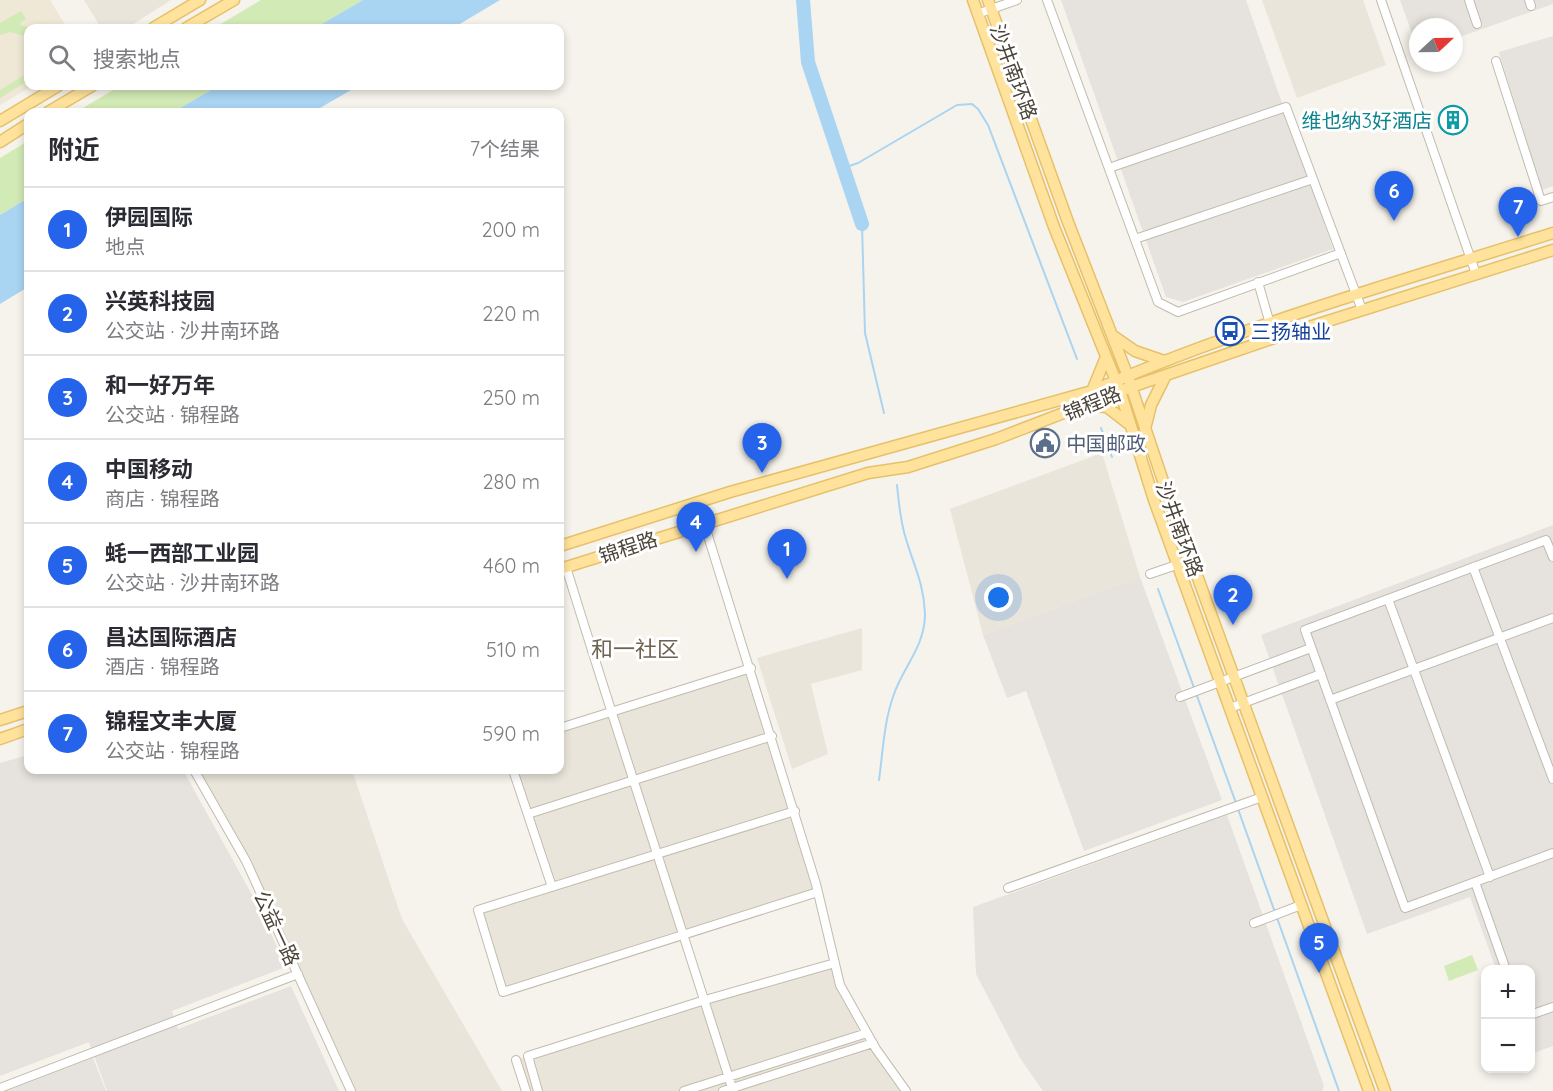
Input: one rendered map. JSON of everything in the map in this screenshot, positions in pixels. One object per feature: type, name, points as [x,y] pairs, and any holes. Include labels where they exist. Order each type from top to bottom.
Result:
[{"type":"main road","points":[[160,24],[200,0]]},
{"type":"main road","points":[[193,24],[234,0]]},
{"type":"main road","name":"沙井南环路","points":[[973,0],[1054,227],[1118,386],[1178,564],[1369,1091]]},
{"type":"main road","name":"沙井南环路","points":[[990,4],[1068,222],[1127,374],[1191,560],[1384,1089]]},
{"type":"main road","points":[[0,121],[51,90]]},
{"type":"main road","points":[[55,108],[85,90]]},
{"type":"main road","points":[[0,142],[24,127]]},
{"type":"main road","name":"锦程路","points":[[564,568],[868,473],[908,467],[996,439],[1087,405],[1118,386],[1127,374],[1270,322],[1553,233]]},
{"type":"main road","name":"锦程路","points":[[564,545],[730,492],[1092,391],[1118,386],[1131,387],[1274,338],[1553,250]]},
{"type":"main road","points":[[1112,335],[1135,351],[1164,361]]},
{"type":"main road","points":[[1092,391],[1106,357]]},
{"type":"main road","points":[[1145,429],[1150,405],[1166,375]]},
{"type":"main road","points":[[1087,405],[1107,407],[1131,426]]},
{"type":"main road","points":[[0,720],[24,712]]},
{"type":"main road","points":[[0,739],[24,730]]},
{"type":"street","points":[[977,14],[990,4],[1017,0]]},
{"type":"street","points":[[1047,0],[1158,302],[1178,312],[1341,253]]},
{"type":"street","points":[[1381,0],[1476,274]]},
{"type":"street","points":[[1469,0],[1477,24]]},
{"type":"street","points":[[1496,61],[1541,201],[1553,197]]},
{"type":"street","points":[[1109,168],[1286,107],[1362,310]]},
{"type":"street","points":[[1135,239],[1313,179]]},
{"type":"street","points":[[1258,282],[1274,338]]},
{"type":"street","points":[[704,523],[795,811],[818,892],[840,985],[873,1043],[906,1091]]},
{"type":"street","points":[[1553,557],[1546,540],[1305,630],[1405,908],[1553,854]]},
{"type":"street","points":[[1150,574],[1191,560]]},
{"type":"street","points":[[1473,567],[1553,779]]},
{"type":"street","points":[[564,571],[656,855],[684,933],[733,1089]]},
{"type":"street","points":[[1388,598],[1490,876]]},
{"type":"street","points":[[1330,700],[1553,618]]},
{"type":"street","points":[[1180,697],[1311,648]]},
{"type":"street","points":[[564,727],[751,668]]},
{"type":"street","points":[[1230,708],[1321,674]]},
{"type":"street","points":[[528,814],[772,736]]},
{"type":"street","name":"公益一路","points":[[196,774],[246,861],[351,1091]]},
{"type":"street","points":[[514,774],[552,887]]},
{"type":"street","points":[[1008,888],[1262,797]]},
{"type":"street","points":[[795,811],[478,910],[503,992],[818,892]]},
{"type":"street","points":[[1475,882],[1505,965]]},
{"type":"street","points":[[1254,923],[1301,905]]},
{"type":"street","points":[[538,1091],[528,1056],[705,1000],[835,963]]},
{"type":"street","points":[[0,1088],[298,974]]},
{"type":"street","points":[[1535,1013],[1553,1007]]},
{"type":"street","points":[[684,1091],[867,1033]]},
{"type":"street","points":[[723,1091],[873,1043]]},
{"type":"street","points":[[516,1060],[526,1091]]},
{"type":"shaded area","points":[[0,0],[50,0],[65,24],[24,24],[25,90],[0,105]]},
{"type":"shaded area","points":[[84,0],[171,0],[133,24],[99,24]]},
{"type":"shaded area","points":[[1061,0],[1246,0],[1333,249],[1183,302],[1166,297]]},
{"type":"shaded area","points":[[1262,0],[1363,0],[1386,65],[1297,98]]},
{"type":"shaded area","points":[[1400,0],[1553,0],[1553,4],[1463,36],[1463,18],[1409,18],[1409,25]]},
{"type":"shaded area","points":[[1553,36],[1553,186],[1542,190],[1499,52]]},
{"type":"shaded area","points":[[1102,453],[1140,577],[983,635],[950,509]]},
{"type":"shaded area","points":[[1553,525],[1553,1046],[1535,1053],[1535,965],[1495,965],[1470,897],[1367,934],[1261,635]]},
{"type":"shaded area","points":[[1140,577],[1222,800],[1084,851],[1026,691],[1007,698],[983,635]]},
{"type":"shaded area","points":[[862,628],[862,670],[811,684],[828,754],[792,769],[757,658]]},
{"type":"shaded area","points":[[751,668],[818,892],[503,992],[478,910],[552,887],[514,774],[564,774],[564,727]]},
{"type":"shaded area","points":[[24,756],[24,774],[185,774],[261,911],[286,967],[172,1011],[178,1029],[291,986],[339,1091],[107,1091],[89,1042],[0,1076],[0,763]]},
{"type":"shaded area","points":[[196,774],[353,774],[402,919],[502,1091],[351,1091],[246,861]]},
{"type":"shaded area","points":[[1227,815],[1324,1086],[1322,1091],[1043,1091],[1020,1058],[976,974],[973,907]]},
{"type":"shaded area","points":[[835,963],[840,985],[906,1091],[526,1091],[516,1060],[705,1000]]},
{"type":"shaded area","points":[[93,1058],[106,1091],[7,1091]]},
{"type":"green space","points":[[261,0],[363,0],[322,24],[221,24]]},
{"type":"green space","points":[[21,11],[26,19],[19,24],[24,26],[24,36],[10,32],[0,35],[0,23]]},
{"type":"green space","points":[[24,75],[24,83],[0,98],[0,90]]},
{"type":"green space","points":[[113,90],[211,90],[180,108],[83,108]]},
{"type":"green space","points":[[24,143],[24,200],[0,215],[0,158]]},
{"type":"green space","points":[[1472,955],[1478,970],[1449,981],[1444,966]]},
{"type":"water","points":[[363,0],[500,0],[460,24],[322,24]]},
{"type":"water","points":[[211,90],[351,90],[320,108],[180,108]]},
{"type":"water","points":[[24,200],[24,289],[0,304],[0,215]]},
{"type":"waterway","points":[[803,0],[808,62],[862,224]]},
{"type":"waterway","points":[[841,169],[858,163],[957,105],[972,104],[988,125],[1077,359]]},
{"type":"waterway","points":[[862,224],[865,333],[884,413]]},
{"type":"waterway","points":[[1101,428],[1112,457]]},
{"type":"waterway","points":[[879,780],[884,736],[891,704],[898,684],[922,636],[925,614],[921,584],[902,526],[897,485]]},
{"type":"waterway","points":[[1158,589],[1236,803]]},
{"type":"waterway","points":[[1238,809],[1339,1091]]},
{"type":"place","name":"维也纳3好酒店","points":[[1453,120]]},
{"type":"place","name":"昌达国际酒店","points":[[1394,221]]},
{"type":"place","name":"锦程文丰大厦","points":[[1518,237]]},
{"type":"place","name":"三扬轴业","points":[[1230,331]]},
{"type":"place","name":"中国邮政","points":[[1045,443]]},
{"type":"place","name":"和一好万年","points":[[762,473]]},
{"type":"place","name":"中国移动","points":[[696,552]]},
{"type":"place","name":"伊园国际","points":[[787,579]]},
{"type":"place","name":"兴英科技园","points":[[1233,625]]},
{"type":"place","name":"蚝一西部工业园","points":[[1319,973]]},
{"type":"district","name":"和一社区","points":[[635,649]]}]
